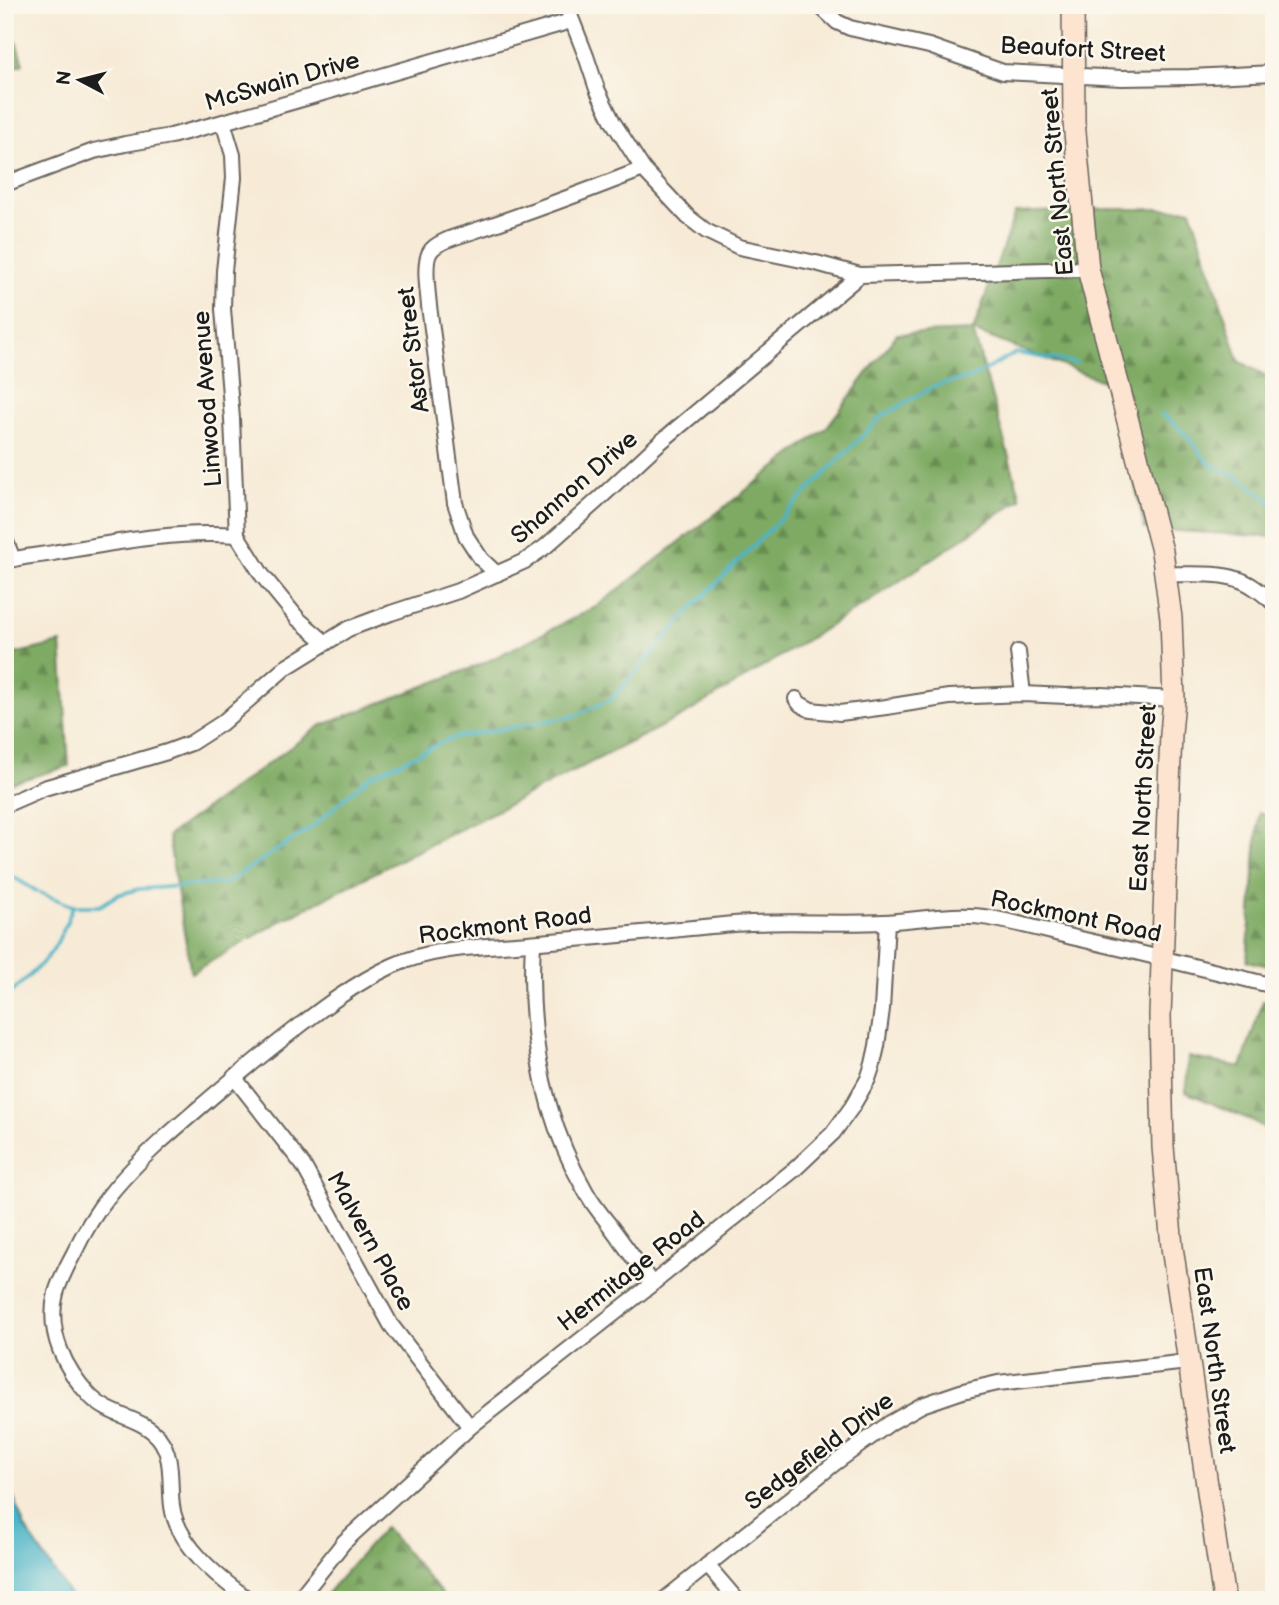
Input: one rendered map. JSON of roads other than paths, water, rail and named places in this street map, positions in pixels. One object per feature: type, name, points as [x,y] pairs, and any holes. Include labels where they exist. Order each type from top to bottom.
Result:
[{"type":"main road","name":"East North Street","points":[[1073,5],[1077,166],[1088,269],[1149,495],[1166,574],[1171,618],[1174,699],[1160,1057],[1163,1147],[1172,1247],[1224,1600]]},
{"type":"street","points":[[566,5],[604,106],[643,169],[688,217],[724,241],[752,251],[816,263],[860,275],[1088,269]]},
{"type":"street","name":"Beaufort Street","points":[[820,5],[837,22],[850,28],[929,46],[1003,72],[1122,78],[1274,73]]},
{"type":"street","name":"McSwain Drive","points":[[5,184],[94,151],[171,136],[223,122],[571,21]]},
{"type":"street","name":"Linwood Avenue","points":[[223,122],[233,155],[234,178],[223,271],[223,309],[232,419],[237,535],[269,584],[298,619],[326,643]]},
{"type":"street","name":"Astor Street","points":[[497,574],[481,559],[466,536],[455,503],[429,306],[426,275],[430,251],[447,240],[643,169]]},
{"type":"street","name":"Shannon Drive","points":[[5,805],[44,788],[191,743],[222,723],[285,668],[348,629],[458,591],[525,561],[545,547],[657,445],[860,275]]},
{"type":"street","points":[[5,539],[9,561],[100,545],[197,533],[237,535]]},
{"type":"street","points":[[1166,574],[1238,579],[1274,603]]},
{"type":"street","points":[[1018,652],[1023,694]]},
{"type":"street","points":[[796,699],[811,710],[840,713],[949,697],[1023,694],[1174,699]]},
{"type":"street","name":"Rockmont Road","points":[[249,1600],[206,1564],[182,1534],[172,1506],[172,1482],[167,1452],[158,1437],[143,1426],[108,1411],[88,1394],[76,1378],[57,1342],[54,1304],[59,1284],[82,1236],[108,1195],[156,1146],[234,1077],[314,1014],[367,979],[389,967],[418,957],[454,949],[747,923],[887,922],[956,916],[989,918],[1274,986]]},
{"type":"street","name":"Hermitage Road","points":[[298,1600],[344,1542],[470,1427],[794,1169],[833,1133],[868,1079],[877,1046],[887,922]]},
{"type":"street","points":[[533,943],[532,999],[535,1042],[543,1087],[555,1127],[587,1195],[652,1284]]},
{"type":"street","name":"Malvern Place","points":[[234,1077],[303,1165],[391,1325],[470,1427]]},
{"type":"street","name":"Sedgefield Drive","points":[[664,1600],[835,1463],[890,1423],[922,1405],[998,1382],[1188,1362]]},
{"type":"street","points":[[707,1565],[737,1600]]},
{"type":"water","points":[[5,1472],[24,1526],[73,1600],[5,1600]]},
{"type":"waterway","points":[[5,872],[38,892],[73,906],[100,906],[117,895],[139,889],[226,883],[311,828],[370,776],[452,738],[574,716],[612,699],[694,606],[881,417],[934,386],[972,377],[1016,353],[1076,363]]},
{"type":"waterway","points":[[1161,414],[1183,431],[1208,462],[1239,477],[1274,503]]},
{"type":"waterway","points":[[5,998],[36,970],[52,951],[73,906]]}]
